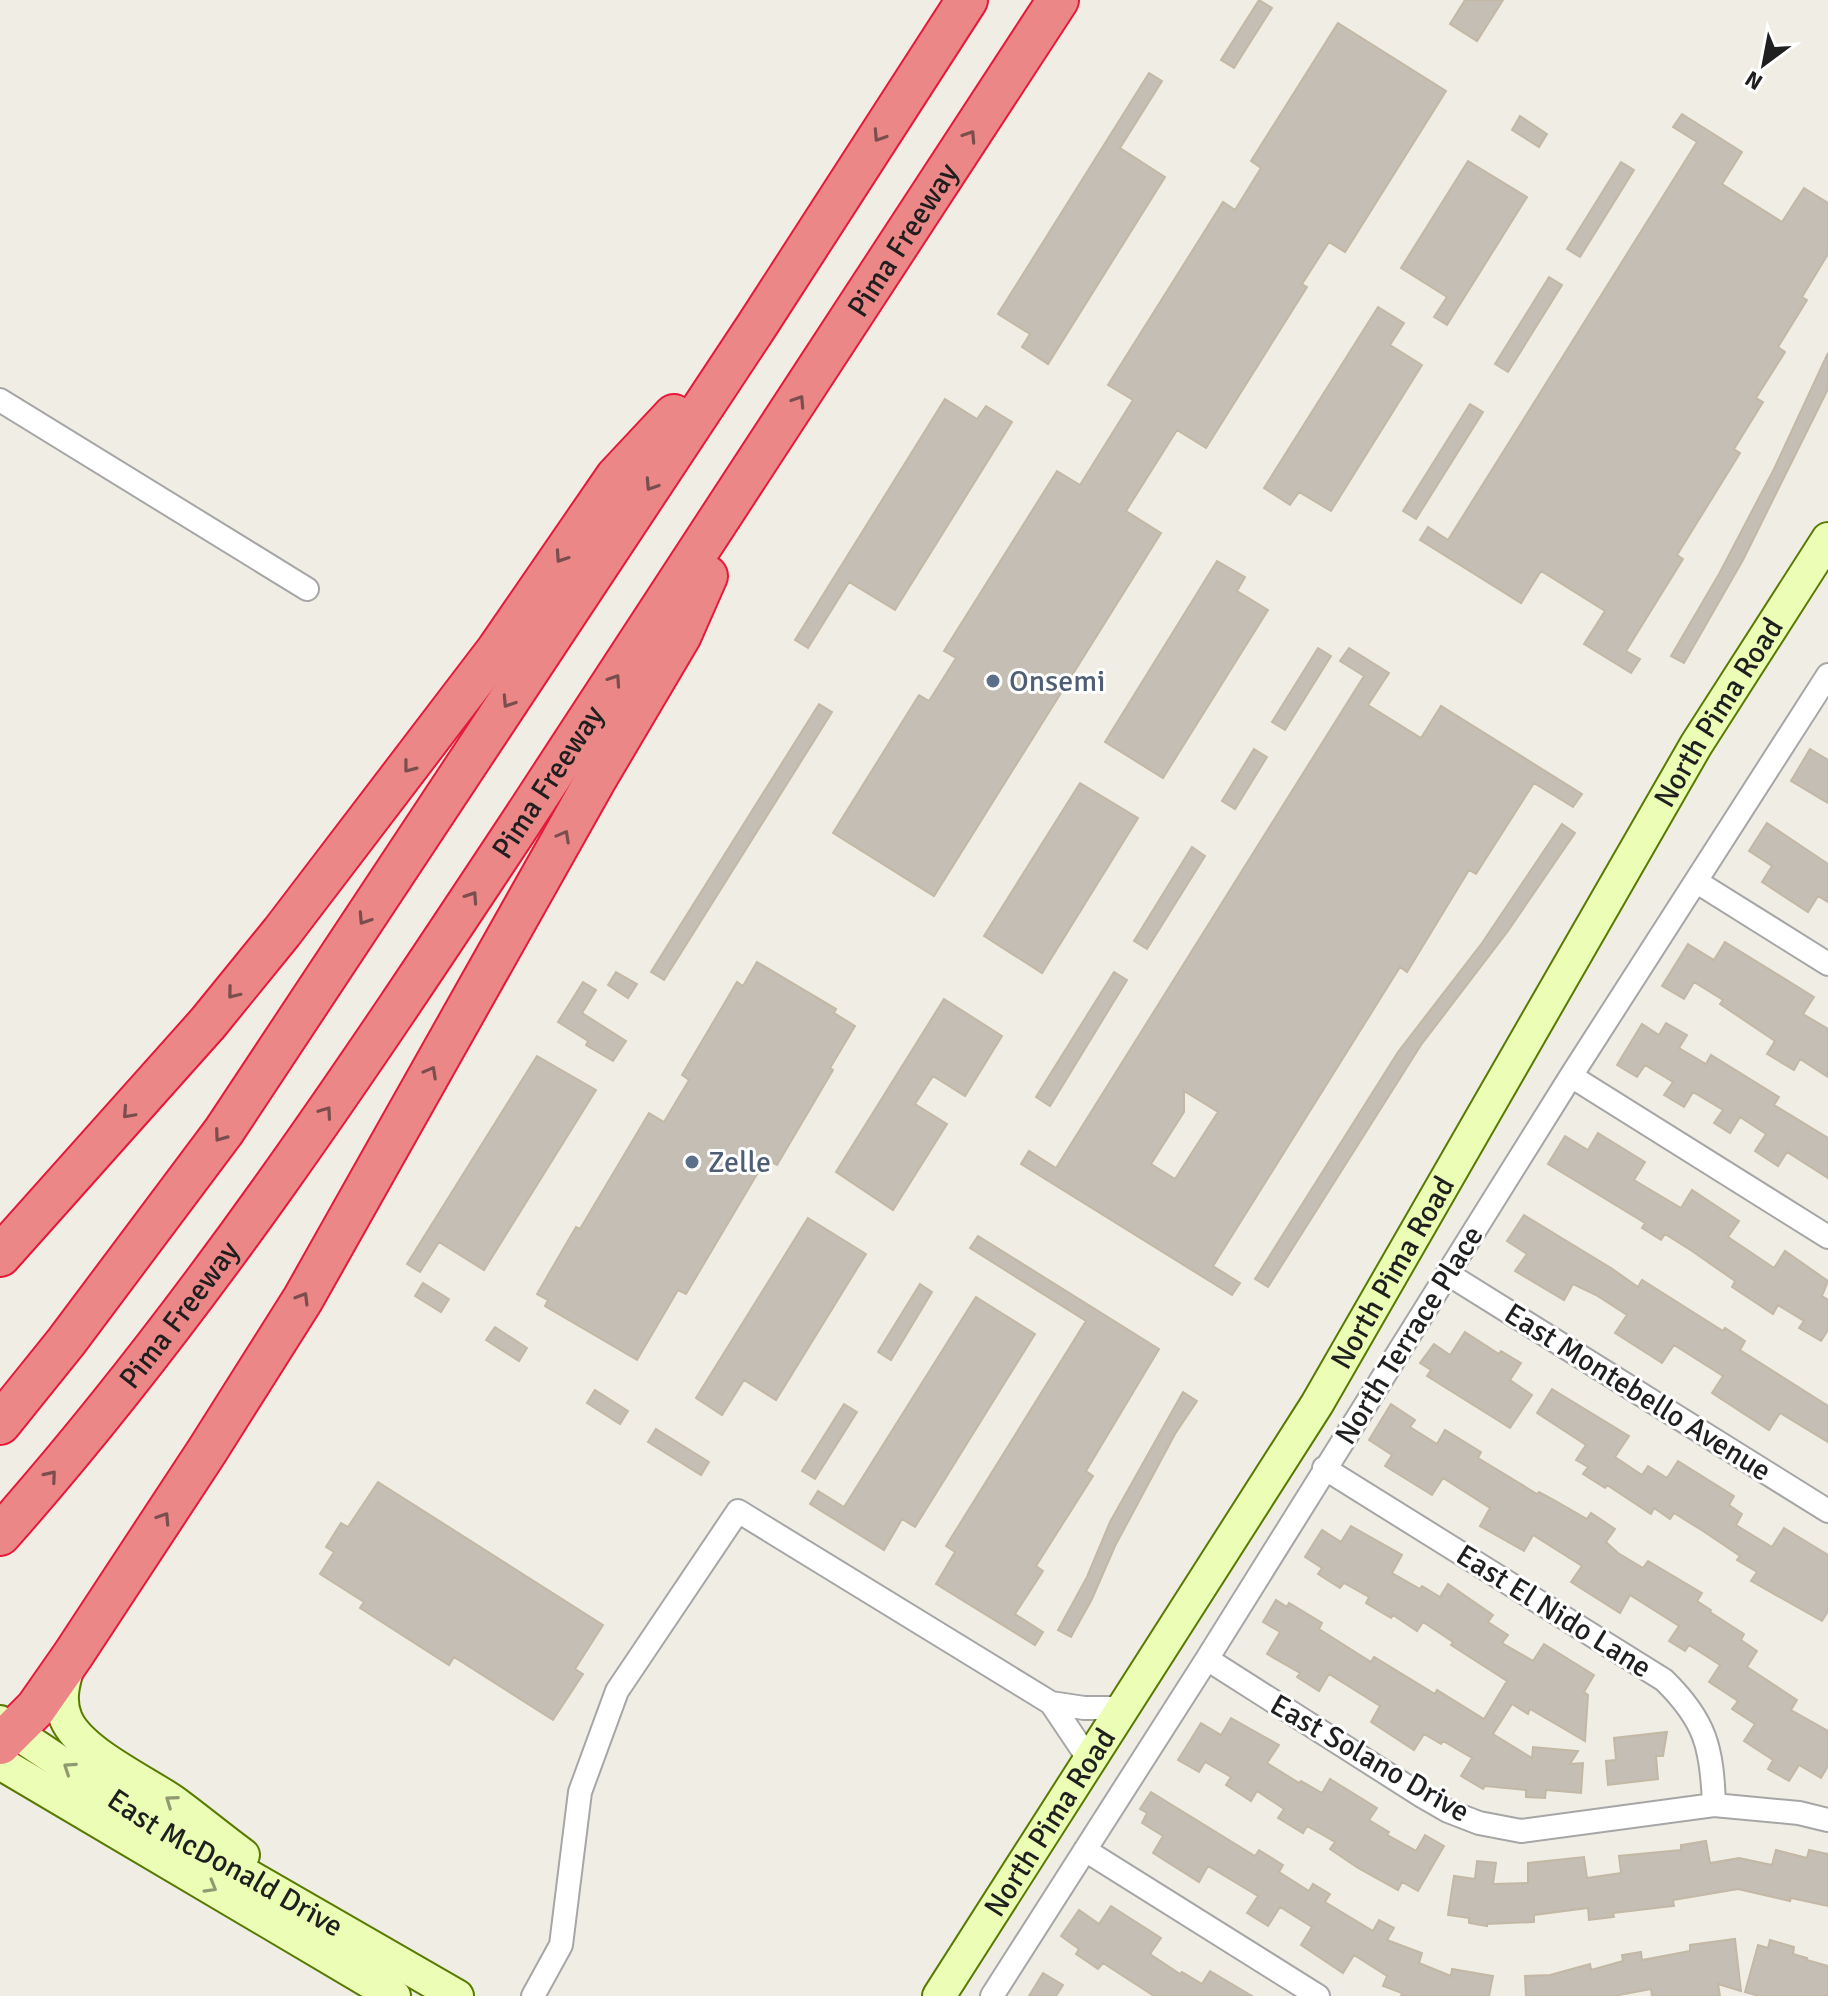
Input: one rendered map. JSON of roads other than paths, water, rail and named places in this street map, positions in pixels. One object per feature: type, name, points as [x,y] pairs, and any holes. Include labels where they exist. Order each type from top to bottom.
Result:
[{"type":"highway","points":[[0,1424],[66,1342],[224,1131],[756,327],[967,0]]},
{"type":"highway","name":"Pima Freeway","points":[[0,1535],[92,1426],[250,1221],[380,1035],[757,467],[1058,0]]},
{"type":"highway","points":[[0,1256],[208,1023],[428,743],[497,650],[616,477],[756,327]]},
{"type":"highway","points":[[3,1740],[36,1708],[73,1655],[230,1415],[334,1244],[596,779],[681,635],[757,467]]},
{"type":"main road","name":"North Pima Road","points":[[939,1996],[1317,1404],[1696,745],[1828,539]]},
{"type":"main road","points":[[73,1655],[63,1680],[61,1702],[66,1719],[75,1733],[93,1749],[174,1802],[346,1931]]},
{"type":"main road","name":"East McDonald Drive","points":[[3,1740],[281,1928],[394,1996]]},
{"type":"main road","name":"East McDonald Drive","points":[[3,1740],[457,1996]]},
{"type":"main road","points":[[281,1928],[299,1925],[321,1928],[431,1996]]},
{"type":"street","points":[[0,400],[307,589]]},
{"type":"street","name":"North Terrace Place","points":[[992,1996],[1207,1659],[1571,1076],[1825,685]]},
{"type":"street","points":[[1697,882],[1828,964]]},
{"type":"street","points":[[1571,1076],[1828,1237]]},
{"type":"street","name":"East Montebello Avenue","points":[[1448,1274],[1828,1511]]},
{"type":"street","name":"East El Nido Lane","points":[[1324,1468],[1664,1680],[1687,1702],[1700,1725],[1710,1753],[1714,1805]]},
{"type":"street","points":[[533,1996],[561,1945],[580,1792],[617,1691],[738,1511],[1051,1703],[1084,1708],[1125,1708]]},
{"type":"street","name":"East Solano Drive","points":[[1207,1659],[1422,1796],[1448,1811],[1479,1823],[1521,1831],[1714,1805],[1799,1813],[1828,1820]]},
{"type":"street","points":[[1051,1703],[1090,1761]]},
{"type":"street","points":[[1085,1850],[1318,1996]]},
{"type":"place","name":"Onsemi","points":[[993,681]]},
{"type":"place","name":"Zelle","points":[[692,1162]]}]
